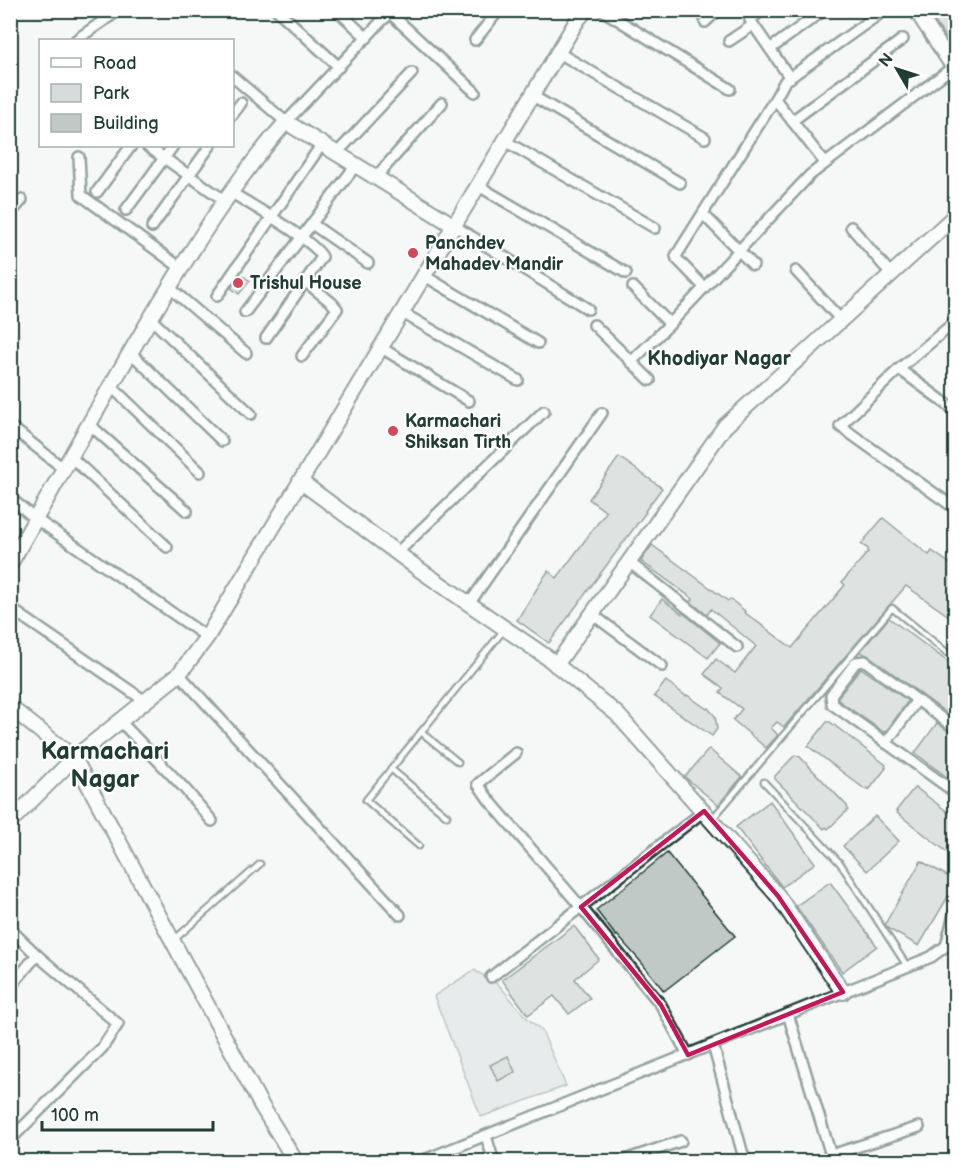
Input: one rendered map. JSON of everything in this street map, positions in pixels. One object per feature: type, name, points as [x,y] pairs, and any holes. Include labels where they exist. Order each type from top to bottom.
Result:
[{"type":"street","points":[[77,39],[119,10]]},
{"type":"street","points":[[277,10],[339,67]]},
{"type":"street","points":[[337,10],[367,38]]},
{"type":"street","points":[[376,10],[389,14],[475,92]]},
{"type":"street","points":[[11,821],[74,758],[179,674],[207,637],[477,185],[586,10]]},
{"type":"street","points":[[602,10],[730,89]]},
{"type":"street","points":[[705,22],[718,10]]},
{"type":"street","points":[[762,10],[750,20],[790,78]]},
{"type":"street","points":[[770,49],[824,10]]},
{"type":"street","points":[[631,362],[670,324],[810,175],[954,69],[916,10]]},
{"type":"street","points":[[475,40],[499,11]]},
{"type":"street","points":[[704,287],[676,256],[785,81],[882,12]]},
{"type":"street","points":[[10,564],[150,318],[227,196],[255,157],[285,122],[389,14]]},
{"type":"street","points":[[729,41],[753,25]]},
{"type":"street","points":[[792,121],[903,39]]},
{"type":"street","points":[[559,52],[705,138]]},
{"type":"street","points":[[337,153],[412,73]]},
{"type":"street","points":[[234,78],[285,122],[588,309]]},
{"type":"street","points":[[533,96],[680,183]]},
{"type":"street","points":[[775,99],[825,163]]},
{"type":"street","points":[[234,112],[241,103]]},
{"type":"street","points":[[376,177],[442,103]]},
{"type":"street","points":[[505,141],[655,228]]},
{"type":"street","points":[[217,296],[322,144]]},
{"type":"street","points":[[97,192],[130,147]]},
{"type":"street","points":[[148,147],[189,175],[272,218],[320,253],[322,257],[266,338]]},
{"type":"street","points":[[126,210],[172,147]]},
{"type":"street","points":[[152,226],[209,147]]},
{"type":"street","points":[[79,157],[81,195],[181,267]]},
{"type":"street","points":[[245,312],[356,165]]},
{"type":"street","points":[[477,185],[626,273]]},
{"type":"street","points":[[10,214],[22,200]]},
{"type":"street","points":[[703,214],[753,264]]},
{"type":"street","points":[[556,665],[725,426],[956,215]]},
{"type":"street","points":[[312,224],[368,262]]},
{"type":"street","points":[[851,227],[891,274]]},
{"type":"street","points":[[796,271],[841,320]]},
{"type":"street","points":[[423,275],[538,343]]},
{"type":"street","points":[[302,356],[337,309],[306,282]]},
{"type":"street","points":[[169,287],[246,353]]},
{"type":"street","points":[[633,287],[670,324]]},
{"type":"street","points":[[401,312],[518,380]]},
{"type":"street","points":[[150,318],[251,414]]},
{"type":"street","points":[[956,321],[899,369],[840,426],[956,509]]},
{"type":"street","points":[[594,325],[650,380]]},
{"type":"street","points":[[380,347],[469,401]]},
{"type":"street","points":[[130,352],[222,441]]},
{"type":"street","points":[[899,369],[956,411]]},
{"type":"street","points":[[111,386],[200,472]]},
{"type":"street","points":[[398,552],[544,411]]},
{"type":"street","points":[[469,604],[602,412]]},
{"type":"street","points":[[89,424],[187,511]]},
{"type":"street","points":[[10,426],[67,463],[167,547]]},
{"type":"street","points":[[300,481],[420,570],[556,665],[617,714],[778,896],[843,992]]},
{"type":"street","points":[[10,498],[36,519],[207,637]]},
{"type":"street","points":[[629,562],[737,647]]},
{"type":"street","points":[[10,608],[145,701]]},
{"type":"street","points":[[592,614],[662,666]]},
{"type":"street","points":[[956,729],[865,661],[856,662],[831,695],[831,704],[956,793]]},
{"type":"street","points":[[179,674],[399,915]]},
{"type":"street","points":[[886,743],[917,700]]},
{"type":"street","points":[[10,707],[74,758],[261,1105],[296,1161]]},
{"type":"street","points":[[120,721],[212,821]]},
{"type":"street","points":[[516,753],[478,784],[661,1005],[688,1054]]},
{"type":"street","points":[[491,977],[581,907],[707,815]]},
{"type":"street","points":[[418,1161],[486,1136],[931,957],[951,945],[956,908]]},
{"type":"street","points":[[10,929],[37,956],[117,1024],[102,1048],[10,1140]]},
{"type":"street","points":[[10,987],[37,956]]},
{"type":"street","points":[[788,1014],[832,1158],[919,1126]]},
{"type":"street","points":[[713,1045],[745,1161]]},
{"type":"street","points":[[486,1136],[494,1161]]},
{"type":"street","points":[[619,1161],[681,1141]]},
{"type":"lane","points":[[707,815],[892,608],[956,660]]},
{"type":"lane","points":[[419,846],[366,800],[505,628]]},
{"type":"lane","points":[[421,732],[458,762]]},
{"type":"lane","points":[[392,769],[447,816]]},
{"type":"lane","points":[[764,782],[840,863],[907,966]]},
{"type":"lane","points":[[173,941],[260,864]]},
{"type":"highlighted area","points":[[704,811],[778,896],[843,992],[688,1055],[661,1005],[581,907]]},
{"type":"green space","points":[[474,970],[499,985],[525,1016],[542,1031],[566,1086],[481,1117],[434,996]]},
{"type":"building","points":[[941,10],[956,10],[956,54],[931,16]]},
{"type":"building","name":"Trishul House","points":[[240,274],[250,281],[239,294],[231,288]]},
{"type":"building","points":[[619,457],[662,488],[549,643],[517,620],[548,571],[557,578],[606,512],[589,499]]},
{"type":"building","points":[[883,518],[929,555],[932,551],[956,568],[956,621],[906,586],[784,727],[777,722],[771,728],[778,735],[766,748],[733,720],[742,709],[720,693],[723,688],[704,674],[716,659],[735,673],[756,646],[711,609],[707,615],[691,602],[693,599],[641,561],[652,545],[728,601],[730,599],[792,648],[845,585],[842,582],[868,552],[868,549],[861,544]]},
{"type":"building","points":[[662,599],[720,643],[708,658],[650,615]]},
{"type":"building","points":[[889,618],[956,668],[956,720],[869,656],[860,652]]},
{"type":"building","points":[[861,668],[908,701],[885,733],[838,700]]},
{"type":"building","points":[[666,681],[686,696],[708,708],[715,716],[717,729],[712,736],[654,696]]},
{"type":"building","points":[[827,722],[886,765],[869,790],[808,746]]},
{"type":"building","points":[[937,723],[956,736],[956,784],[915,753]]},
{"type":"building","points":[[709,749],[742,777],[718,805],[685,777]]},
{"type":"building","points":[[795,755],[800,757],[847,806],[848,810],[828,829],[826,827],[824,829],[775,779],[775,776]]},
{"type":"building","points":[[914,788],[956,818],[956,859],[897,813],[896,811]]},
{"type":"building","points":[[770,801],[815,863],[782,887],[736,827]]},
{"type":"building","points":[[875,816],[899,841],[867,871],[843,846]]},
{"type":"building","points":[[667,853],[735,936],[664,991],[596,910]]},
{"type":"building","points":[[921,861],[956,883],[919,946],[887,928],[885,924]]},
{"type":"building","points":[[830,882],[877,946],[842,972],[796,906]]},
{"type":"building","points":[[574,926],[599,959],[575,979],[590,998],[569,1014],[554,996],[528,1015],[502,980]]},
{"type":"building","points":[[508,1056],[515,1072],[498,1081],[490,1065]]},
{"type":"place","name":"Panchdev Mahadev Mandir","points":[[413,253]]},
{"type":"place","name":"Trishul House","points":[[238,283]]},
{"type":"place","name":"Karmachari Shiksan Tirth","points":[[393,431]]},
{"type":"district","name":"Khodiyar Nagar","points":[[719,358]]},
{"type":"district","name":"Karmachari Nagar","points":[[105,765]]}]
